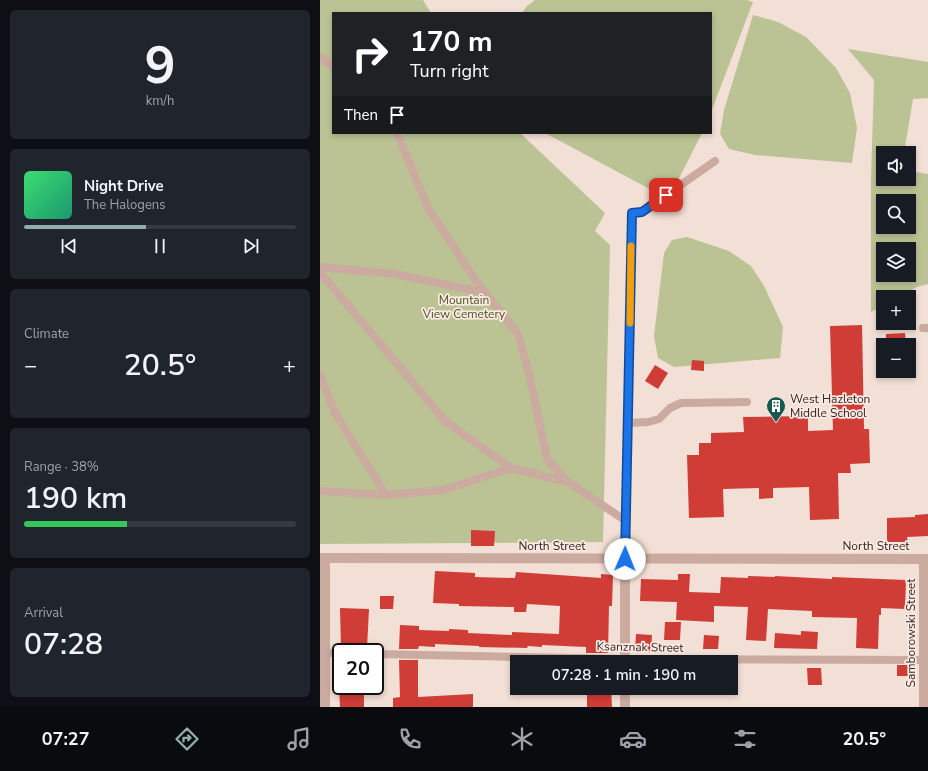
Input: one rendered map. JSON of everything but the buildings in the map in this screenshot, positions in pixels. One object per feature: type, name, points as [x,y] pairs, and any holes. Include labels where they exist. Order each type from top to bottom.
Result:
[{"type":"street","name":"North Street","points":[[322,558],[926,559]]},
{"type":"street","points":[[322,558],[325,707]]},
{"type":"street","points":[[625,559],[625,655]]},
{"type":"street","name":"Samborowski Street","points":[[924,707],[926,660],[926,559]]},
{"type":"street","points":[[625,695],[625,707]]},
{"type":"lane","points":[[320,56],[332,66]]},
{"type":"lane","points":[[396,134],[428,208],[476,281],[518,334],[529,373],[547,459],[568,482],[626,521]]},
{"type":"lane","points":[[625,559],[632,213],[642,212],[715,160]]},
{"type":"lane","points":[[320,267],[395,274],[486,293]]},
{"type":"lane","points":[[320,272],[445,421],[511,468],[568,482]]},
{"type":"lane","points":[[320,375],[336,413],[386,495]]},
{"type":"lane","points":[[628,423],[648,422],[659,419],[670,408],[681,403],[747,402]]},
{"type":"lane","points":[[320,491],[386,495],[443,490],[511,468]]},
{"type":"lane","name":"Ksanznak Street","points":[[384,654],[510,658]]},
{"type":"lane","name":"Ksanznak Street","points":[[738,661],[926,660]]},
{"type":"green space","name":"Mountain View Cemetery","points":[[320,0],[423,0],[430,12],[332,12],[332,134],[521,134],[605,213],[595,231],[610,245],[603,542],[320,544]]},
{"type":"green space","points":[[535,0],[747,0],[753,2],[712,109],[712,12],[523,12],[527,6]]},
{"type":"green space","points":[[753,15],[778,22],[806,37],[836,68],[850,93],[857,128],[852,163],[755,155],[729,149],[720,134],[724,110]]},
{"type":"green space","points":[[848,49],[928,62],[928,98],[913,99],[905,146],[876,146],[876,186],[916,186],[916,172],[928,174],[928,284],[912,290],[876,290],[876,310],[871,312],[871,180],[874,80]]},
{"type":"green space","points":[[547,134],[701,134],[674,188],[659,194]]},
{"type":"green space","points":[[687,237],[729,251],[751,266],[764,286],[783,327],[780,358],[674,367],[658,358],[654,336],[664,253],[672,240]]},
{"type":"slow traffic","points":[[630,323],[631,246]]},
{"type":"place","name":"West Hazleton Middle School","points":[[776,423]]},
{"type":"route","points":[[625,559],[632,213],[642,212],[666,195]]}]
